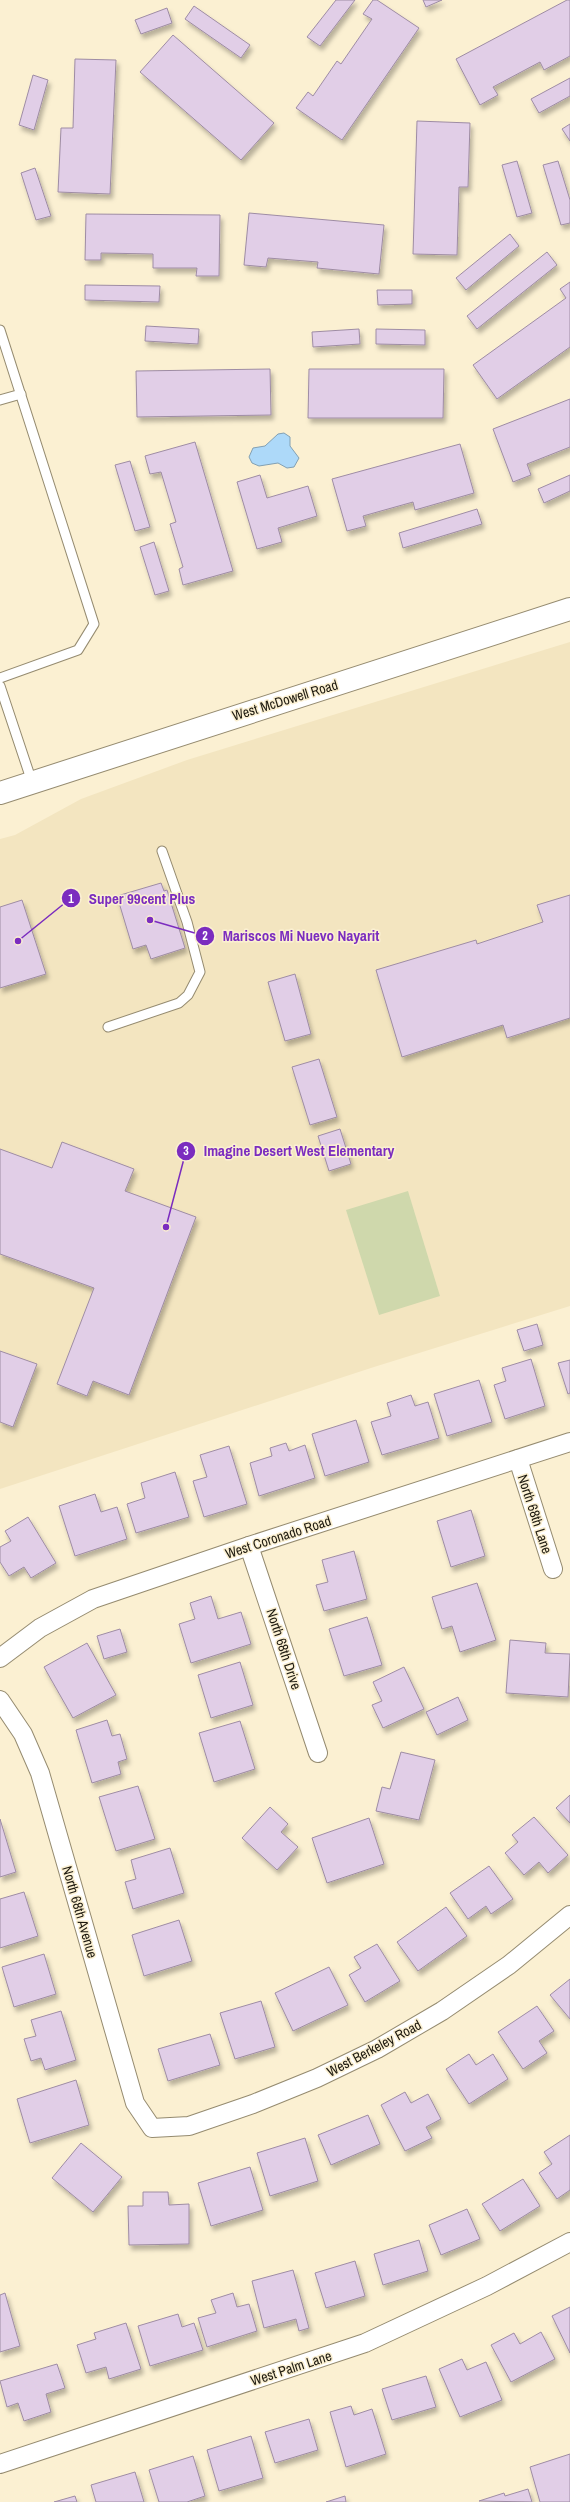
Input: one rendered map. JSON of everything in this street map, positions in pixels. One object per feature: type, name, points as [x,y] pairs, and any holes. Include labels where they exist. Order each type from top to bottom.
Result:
[{"type":"main road","name":"West McDowell Road","points":[[0,793],[570,609]]},
{"type":"street","name":"West Coronado Road","points":[[0,1658],[40,1628],[93,1599],[249,1546],[570,1442]]},
{"type":"street","name":"North 68th Lane","points":[[518,1459],[553,1570]]},
{"type":"street","name":"North 68th Drive","points":[[249,1546],[318,1753]]},
{"type":"street","name":"North 68th Avenue","points":[[0,1700],[23,1734],[40,1773],[135,2103],[152,2128]]},
{"type":"street","name":"West Berkeley Road","points":[[152,2128],[189,2126],[246,2107],[317,2078],[377,2049],[442,2011],[509,1966],[570,1915]]},
{"type":"street","name":"West Palm Lane","points":[[0,2464],[365,2343],[487,2286],[570,2242]]},
{"type":"lane","points":[[0,330],[94,624],[78,650],[0,678]]},
{"type":"lane","points":[[0,400],[20,394]]},
{"type":"lane","points":[[0,686],[32,782]]},
{"type":"lane","points":[[108,1027],[180,1003],[188,995],[200,972],[187,922],[162,851]]},
{"type":"shaded area","points":[[570,642],[570,1306],[374,1367],[0,1489],[0,839],[15,835],[81,799],[187,760]]},
{"type":"green space","points":[[408,1191],[440,1296],[379,1315],[346,1210]]},
{"type":"water","points":[[284,433],[290,437],[290,446],[299,458],[294,467],[287,468],[278,463],[259,466],[252,463],[249,457],[253,448],[265,446],[278,434]]},
{"type":"building","points":[[336,0],[355,0],[320,46],[307,37]]},
{"type":"building","points":[[373,0],[377,0],[419,28],[342,140],[296,108],[308,92],[313,96],[337,61],[341,64],[372,19],[363,14]]},
{"type":"building","points":[[423,0],[442,0],[426,7]]},
{"type":"building","points":[[567,0],[570,0],[570,56],[544,70],[540,62],[493,87],[498,95],[480,105],[456,59]]},
{"type":"building","points":[[194,6],[250,45],[241,58],[185,19]]},
{"type":"building","points":[[167,8],[172,23],[141,34],[135,20]]},
{"type":"building","points":[[173,35],[274,123],[241,160],[140,72]]},
{"type":"building","points":[[75,59],[116,60],[110,194],[58,192],[61,128],[73,128]]},
{"type":"building","points":[[33,75],[48,80],[34,130],[19,125]]},
{"type":"building","points":[[570,78],[570,96],[539,113],[531,99]]},
{"type":"building","points":[[417,121],[470,123],[468,187],[459,187],[457,255],[413,254]]},
{"type":"building","points":[[570,124],[570,141],[562,129]]},
{"type":"building","points":[[517,161],[532,213],[517,217],[502,165]]},
{"type":"building","points":[[558,161],[570,200],[570,223],[561,225],[543,165]]},
{"type":"building","points":[[35,168],[51,216],[36,220],[21,173]]},
{"type":"building","points":[[249,213],[384,225],[379,274],[317,268],[318,262],[268,258],[266,267],[244,265]]},
{"type":"building","points":[[86,214],[220,215],[219,276],[196,276],[197,268],[153,268],[153,254],[101,253],[101,260],[85,260]]},
{"type":"building","points":[[510,234],[519,246],[466,290],[456,278]]},
{"type":"building","points":[[547,252],[557,265],[477,329],[467,316]]},
{"type":"building","points":[[570,282],[570,347],[497,399],[473,365],[566,298],[560,289]]},
{"type":"building","points":[[85,285],[160,286],[159,302],[85,300]]},
{"type":"building","points":[[377,290],[412,290],[412,304],[378,305]]},
{"type":"building","points":[[146,326],[199,329],[198,344],[145,341]]},
{"type":"building","points":[[359,329],[360,344],[313,347],[312,332]]},
{"type":"building","points":[[376,329],[425,330],[425,345],[376,344]]},
{"type":"building","points":[[270,369],[271,415],[137,417],[136,371]]},
{"type":"building","points":[[309,369],[444,369],[443,418],[308,418]]},
{"type":"building","points":[[570,399],[570,447],[527,464],[531,475],[513,482],[493,429]]},
{"type":"building","points":[[195,442],[233,571],[183,585],[179,569],[183,567],[170,524],[176,522],[161,472],[150,474],[145,456]]},
{"type":"building","points":[[460,444],[474,493],[415,510],[413,502],[363,516],[366,526],[347,531],[332,479]]},
{"type":"building","points":[[130,461],[150,527],[135,531],[115,465]]},
{"type":"building","points":[[260,475],[267,498],[308,486],[317,516],[278,528],[282,542],[257,549],[237,482]]},
{"type":"building","points":[[570,475],[570,491],[544,503],[538,489]]},
{"type":"building","points":[[477,509],[482,524],[403,548],[399,533]]},
{"type":"building","points":[[154,542],[169,591],[155,595],[140,547]]},
{"type":"building","points":[[161,883],[164,891],[167,890],[185,948],[151,959],[146,945],[133,949],[117,896]]},
{"type":"building","points":[[570,895],[570,1018],[507,1038],[503,1025],[402,1057],[376,970],[476,940],[477,944],[543,922],[537,905]]},
{"type":"building","points":[[22,900],[46,974],[0,988],[0,907]]},
{"type":"building","points":[[295,974],[311,1034],[285,1041],[268,982]]},
{"type":"building","points":[[319,1059],[337,1117],[310,1125],[292,1067]]},
{"type":"building","points":[[340,1129],[351,1164],[329,1171],[318,1136]]},
{"type":"building","points":[[62,1142],[134,1169],[125,1191],[196,1217],[129,1395],[93,1381],[87,1396],[57,1384],[94,1288],[0,1254],[0,1149],[52,1168]]},
{"type":"building","points":[[537,1324],[543,1345],[524,1351],[517,1330]]},
{"type":"building","points":[[0,1351],[37,1364],[13,1427],[0,1422]]},
{"type":"building","points":[[531,1359],[545,1406],[505,1419],[494,1385],[506,1381],[502,1368]]},
{"type":"building","points":[[570,1360],[570,1393],[568,1394],[558,1363]]},
{"type":"building","points":[[479,1380],[492,1422],[447,1436],[434,1394]]},
{"type":"building","points":[[411,1395],[415,1406],[428,1402],[439,1438],[382,1455],[371,1422],[391,1416],[387,1403]]},
{"type":"building","points":[[356,1420],[369,1462],[325,1476],[312,1434]]},
{"type":"building","points":[[286,1443],[289,1451],[305,1445],[315,1478],[259,1496],[250,1463],[272,1456],[270,1448]]},
{"type":"building","points":[[229,1446],[247,1504],[204,1517],[193,1481],[207,1477],[200,1455]]},
{"type":"building","points":[[175,1472],[189,1517],[136,1533],[127,1504],[145,1498],[141,1483]]},
{"type":"building","points":[[95,1494],[101,1512],[117,1507],[127,1539],[75,1556],[59,1506]]},
{"type":"building","points":[[471,1510],[485,1556],[451,1567],[437,1521]]},
{"type":"building","points":[[28,1517],[56,1563],[31,1578],[24,1567],[9,1576],[0,1562],[0,1547],[11,1541],[5,1531]]},
{"type":"building","points":[[354,1551],[367,1599],[324,1611],[316,1585],[328,1582],[322,1560]]},
{"type":"building","points":[[477,1583],[496,1640],[460,1652],[452,1626],[442,1629],[432,1597]]},
{"type":"building","points":[[211,1596],[218,1619],[241,1612],[251,1644],[191,1663],[179,1624],[195,1619],[190,1603]]},
{"type":"building","points":[[367,1617],[382,1665],[344,1676],[329,1629]]},
{"type":"building","points":[[120,1629],[127,1652],[104,1659],[97,1636]]},
{"type":"building","points":[[510,1640],[546,1643],[545,1653],[570,1654],[568,1697],[506,1693]]},
{"type":"building","points":[[87,1643],[116,1695],[73,1718],[44,1667]]},
{"type":"building","points":[[240,1662],[253,1705],[211,1718],[198,1675]]},
{"type":"building","points":[[404,1667],[424,1709],[383,1728],[372,1705],[382,1701],[373,1682]]},
{"type":"building","points":[[458,1697],[468,1720],[437,1735],[426,1712]]},
{"type":"building","points":[[107,1720],[112,1736],[120,1734],[127,1759],[118,1762],[121,1774],[92,1783],[76,1730]]},
{"type":"building","points":[[240,1721],[255,1769],[214,1782],[199,1733]]},
{"type":"building","points":[[401,1752],[435,1760],[419,1820],[376,1811],[382,1787],[390,1789]]},
{"type":"building","points":[[138,1786],[155,1839],[116,1851],[99,1797]]},
{"type":"building","points":[[570,1795],[570,1823],[556,1808]]},
{"type":"building","points":[[270,1807],[288,1824],[281,1832],[298,1847],[277,1870],[242,1838]]},
{"type":"building","points":[[534,1817],[568,1855],[548,1873],[539,1862],[524,1875],[505,1853],[518,1842],[512,1835]]},
{"type":"building","points":[[369,1818],[384,1864],[327,1883],[312,1838]]},
{"type":"building","points":[[0,1819],[16,1872],[0,1877]]},
{"type":"building","points":[[170,1848],[184,1893],[133,1909],[125,1882],[136,1879],[131,1860]]},
{"type":"building","points":[[489,1866],[513,1899],[491,1914],[486,1906],[468,1919],[450,1893]]},
{"type":"building","points":[[24,1892],[38,1936],[0,1948],[0,1899]]},
{"type":"building","points":[[446,1907],[467,1936],[418,1971],[397,1942]]},
{"type":"building","points":[[179,1920],[192,1961],[144,1976],[132,1935]]},
{"type":"building","points":[[377,1944],[400,1981],[365,2002],[349,1975],[361,1968],[354,1957]]},
{"type":"building","points":[[44,1954],[56,1994],[14,2007],[2,1967]]},
{"type":"building","points":[[329,1967],[348,2005],[293,2031],[275,1993]]},
{"type":"building","points":[[570,1979],[570,2019],[550,1995]]},
{"type":"building","points":[[261,2001],[275,2047],[235,2059],[220,2013]]},
{"type":"building","points":[[537,2006],[554,2031],[539,2041],[547,2053],[523,2069],[498,2032]]},
{"type":"building","points":[[61,2011],[76,2060],[45,2070],[41,2058],[31,2061],[24,2039],[36,2036],[31,2020]]},
{"type":"building","points":[[210,2034],[220,2065],[168,2081],[158,2049]]},
{"type":"building","points":[[469,2054],[476,2065],[493,2054],[508,2079],[469,2104],[446,2069]]},
{"type":"building","points":[[76,2080],[89,2125],[30,2143],[17,2099]]},
{"type":"building","points":[[405,2092],[411,2103],[428,2094],[441,2119],[426,2127],[432,2138],[405,2151],[381,2105]]},
{"type":"building","points":[[368,2115],[380,2144],[331,2165],[318,2135]]},
{"type":"building","points":[[570,2135],[570,2190],[557,2199],[539,2173],[552,2164],[544,2152]]},
{"type":"building","points":[[305,2138],[318,2181],[270,2196],[257,2153]]},
{"type":"building","points":[[81,2143],[122,2177],[93,2212],[52,2178]]},
{"type":"building","points":[[250,2167],[263,2210],[211,2226],[198,2183]]},
{"type":"building","points":[[523,2179],[540,2206],[500,2231],[482,2204]]},
{"type":"building","points":[[143,2192],[168,2192],[169,2205],[189,2204],[189,2244],[129,2245],[128,2206],[143,2206]]},
{"type":"building","points":[[467,2209],[480,2239],[441,2255],[429,2225]]},
{"type":"building","points":[[419,2240],[428,2271],[383,2285],[374,2254]]},
{"type":"building","points":[[355,2261],[365,2296],[326,2308],[315,2273]]},
{"type":"building","points":[[293,2270],[309,2328],[299,2331],[296,2319],[264,2328],[252,2281]]},
{"type":"building","points":[[5,2293],[20,2346],[0,2352],[0,2295]]},
{"type":"building","points":[[233,2293],[237,2307],[249,2304],[257,2331],[207,2347],[198,2318],[216,2313],[211,2300]]},
{"type":"building","points":[[570,2307],[570,2353],[552,2316]]},
{"type":"building","points":[[178,2314],[182,2327],[194,2323],[203,2350],[150,2366],[138,2326]]},
{"type":"building","points":[[126,2323],[141,2369],[109,2379],[106,2367],[86,2373],[77,2345],[96,2339],[94,2333]]},
{"type":"building","points":[[541,2332],[555,2359],[511,2382],[491,2345],[514,2333],[520,2344]]},
{"type":"building","points":[[462,2359],[467,2370],[486,2362],[502,2400],[460,2417],[439,2369]]},
{"type":"building","points":[[57,2364],[65,2388],[46,2394],[51,2412],[24,2421],[18,2403],[7,2407],[0,2381]]},
{"type":"building","points":[[426,2376],[436,2407],[392,2420],[382,2389]]},
{"type":"building","points":[[351,2406],[354,2415],[372,2409],[386,2454],[346,2467],[330,2412]]},
{"type":"building","points":[[309,2419],[318,2450],[275,2463],[265,2432]]},
{"type":"building","points":[[251,2436],[263,2478],[219,2491],[207,2450]]},
{"type":"building","points":[[570,2454],[570,2502],[540,2502],[530,2467]]},
{"type":"building","points":[[193,2456],[205,2496],[187,2502],[159,2502],[149,2470]]},
{"type":"building","points":[[135,2472],[144,2502],[96,2502],[91,2485]]},
{"type":"building","points":[[528,2489],[532,2502],[479,2501],[504,2493],[505,2496]]},
{"type":"building","points":[[75,2496],[77,2502],[54,2502]]},
{"type":"building","points":[[345,2496],[346,2502],[326,2502]]},
{"type":"place","name":"Mariscos Mi Nuevo Nayarit","points":[[150,920]]},
{"type":"place","name":"Super 99cent Plus","points":[[18,941]]},
{"type":"place","name":"Imagine Desert West Elementary","points":[[166,1227]]}]
